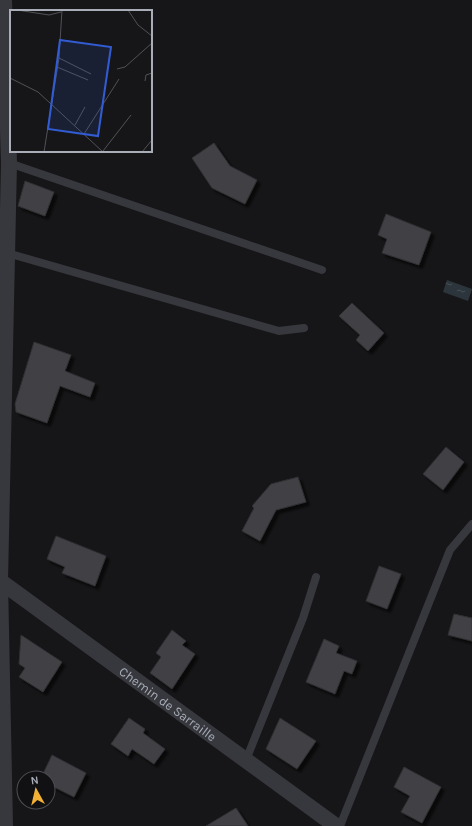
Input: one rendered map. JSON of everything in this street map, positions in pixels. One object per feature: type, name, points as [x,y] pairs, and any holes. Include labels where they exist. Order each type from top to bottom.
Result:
[{"type":"street","points":[[4,0],[9,163],[0,581],[5,826]]},
{"type":"street","name":"Chemin de Sarraille","points":[[0,581],[336,826]]},
{"type":"lane","points":[[9,163],[322,270]]},
{"type":"lane","points":[[7,253],[279,331],[304,328]]},
{"type":"lane","points":[[340,826],[450,550],[472,524]]},
{"type":"lane","points":[[246,760],[303,618],[316,577]]},
{"type":"water","points":[[447,280],[472,289],[468,301],[443,292]]},
{"type":"building","points":[[214,143],[230,166],[257,180],[245,204],[212,188],[192,158]]},
{"type":"building","points":[[25,181],[54,192],[45,216],[18,206]]},
{"type":"building","points":[[386,214],[431,232],[419,265],[382,253],[387,239],[378,235]]},
{"type":"building","points":[[352,303],[384,333],[368,351],[356,340],[360,335],[339,316]]},
{"type":"building","points":[[34,342],[71,355],[65,371],[95,383],[90,397],[60,386],[47,423],[16,412],[15,404]]},
{"type":"building","points":[[446,447],[464,462],[443,490],[423,474]]},
{"type":"building","points":[[298,477],[306,502],[276,510],[260,541],[242,531],[254,508],[252,506],[271,484]]},
{"type":"building","points":[[56,536],[106,556],[95,586],[62,573],[65,567],[47,559]]},
{"type":"building","points":[[379,566],[401,574],[387,609],[366,601]]},
{"type":"building","points":[[454,614],[472,618],[472,641],[448,635]]},
{"type":"building","points":[[172,630],[186,641],[182,645],[195,654],[172,689],[150,673],[161,657],[156,653]]},
{"type":"building","points":[[21,635],[62,662],[43,692],[19,677],[25,668],[19,664]]},
{"type":"building","points":[[324,639],[339,646],[336,653],[357,661],[352,674],[344,671],[335,694],[306,682]]},
{"type":"building","points":[[129,718],[145,729],[143,733],[165,749],[154,764],[132,749],[128,756],[111,744]]},
{"type":"building","points":[[280,718],[316,741],[297,769],[266,749]]},
{"type":"building","points":[[52,755],[86,773],[74,797],[56,788],[56,770],[45,770]]},
{"type":"building","points":[[404,767],[441,787],[422,823],[401,812],[410,796],[394,787]]},
{"type":"building","points":[[236,808],[248,826],[206,826]]}]
